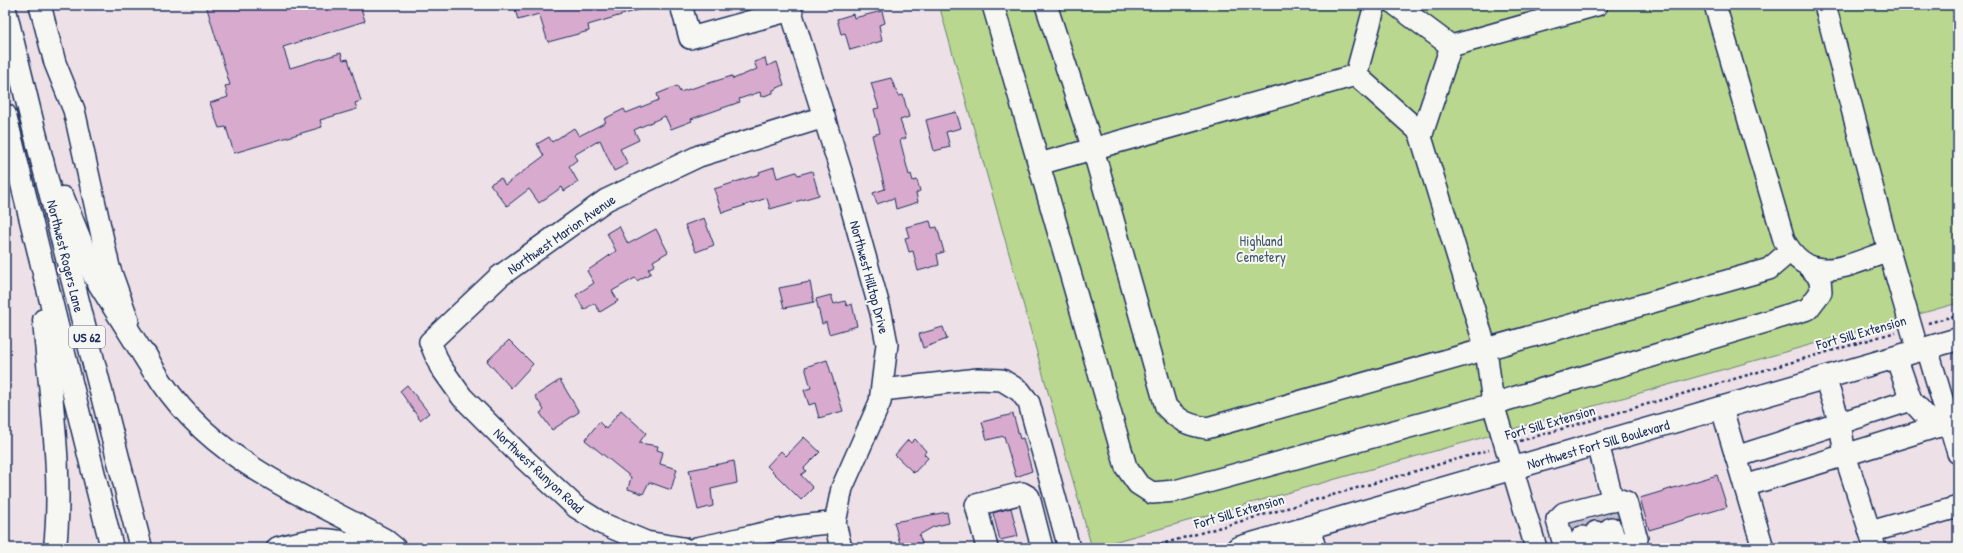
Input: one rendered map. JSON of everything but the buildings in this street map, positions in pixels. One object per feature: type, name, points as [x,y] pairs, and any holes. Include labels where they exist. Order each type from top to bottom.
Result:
[{"type":"main road","name":"Northwest Rogers Lane","points":[[5,10],[141,548]]},
{"type":"main road","name":"Northwest Rogers Lane","points":[[5,115],[38,254],[112,548]]},
{"type":"main road","points":[[33,125],[95,277],[154,370]]},
{"type":"main road","points":[[38,254],[57,459],[59,514],[56,548]]},
{"type":"main road","name":"Northwest Fort Sill Boulevard","points":[[1238,548],[1722,409],[1958,339]]},
{"type":"main road","points":[[278,548],[310,540],[329,540],[362,548]]},
{"type":"street","points":[[40,5],[55,63],[74,110],[110,267],[128,320],[154,370],[182,410],[209,437],[236,457],[266,476],[384,539],[395,548]]},
{"type":"street","points":[[682,5],[690,38],[790,8]]},
{"type":"street","points":[[993,5],[1126,467],[1138,484],[1152,493],[1175,491],[1493,404],[1808,309],[1821,292],[1820,278],[1790,251],[1784,240],[1715,5]]},
{"type":"street","points":[[1046,5],[1093,149],[1166,407],[1178,420],[1193,426],[1207,428],[1769,269],[1790,251]]},
{"type":"street","points":[[1356,75],[1375,5]]},
{"type":"street","points":[[1396,5],[1451,46]]},
{"type":"street","points":[[1451,46],[1551,11],[1597,5]]},
{"type":"street","points":[[1825,5],[1888,251],[1912,328],[1923,350],[1958,452]]},
{"type":"street","name":"Northwest Hilltop Drive","points":[[790,8],[824,117],[881,313],[887,344],[880,402],[842,488],[835,523],[841,548]]},
{"type":"street","points":[[1451,46],[1421,137],[1486,349],[1493,404],[1536,548]]},
{"type":"street","points":[[1040,164],[1356,75]]},
{"type":"street","points":[[1356,75],[1422,134]]},
{"type":"street","name":"Northwest Marion Avenue","points":[[430,342],[500,276],[606,200],[699,156],[824,117]]},
{"type":"street","points":[[1810,268],[1835,269],[1888,251]]},
{"type":"street","name":"Northwest Runyon Road","points":[[430,342],[440,366],[462,397],[518,454],[576,508],[603,524],[646,542],[683,548]]},
{"type":"street","points":[[1896,357],[1911,400],[1948,423]]},
{"type":"street","points":[[1825,378],[1840,423],[1845,455],[1873,540],[1958,507]]},
{"type":"street","points":[[882,390],[978,379],[1002,380],[1020,391],[1029,403],[1067,538],[1040,542],[1029,497]]},
{"type":"street","points":[[1736,457],[1911,400]]},
{"type":"street","points":[[1722,409],[1763,548]]},
{"type":"street","points":[[1745,486],[1948,423]]},
{"type":"street","points":[[1595,527],[1598,444]]},
{"type":"street","points":[[987,548],[976,505],[1022,493],[1029,497],[1053,490]]},
{"type":"street","points":[[1595,527],[1617,499],[1626,502],[1638,544]]},
{"type":"street","points":[[696,548],[735,542],[812,524],[835,523]]},
{"type":"street","points":[[1309,527],[1315,548]]},
{"type":"street","points":[[1595,527],[1638,544]]},
{"type":"path","name":"Fort Sill Extension","points":[[1148,548],[1958,315]]},
{"type":"green space","name":"Highland Cemetery","points":[[939,5],[1958,5],[1958,303],[1092,548]]},
{"type":"tunnel","points":[[1607,514],[1611,528]]},
{"type":"tunnel","points":[[1592,519],[1596,532]]},
{"type":"tunnel","points":[[1578,522],[1582,537]]}]
